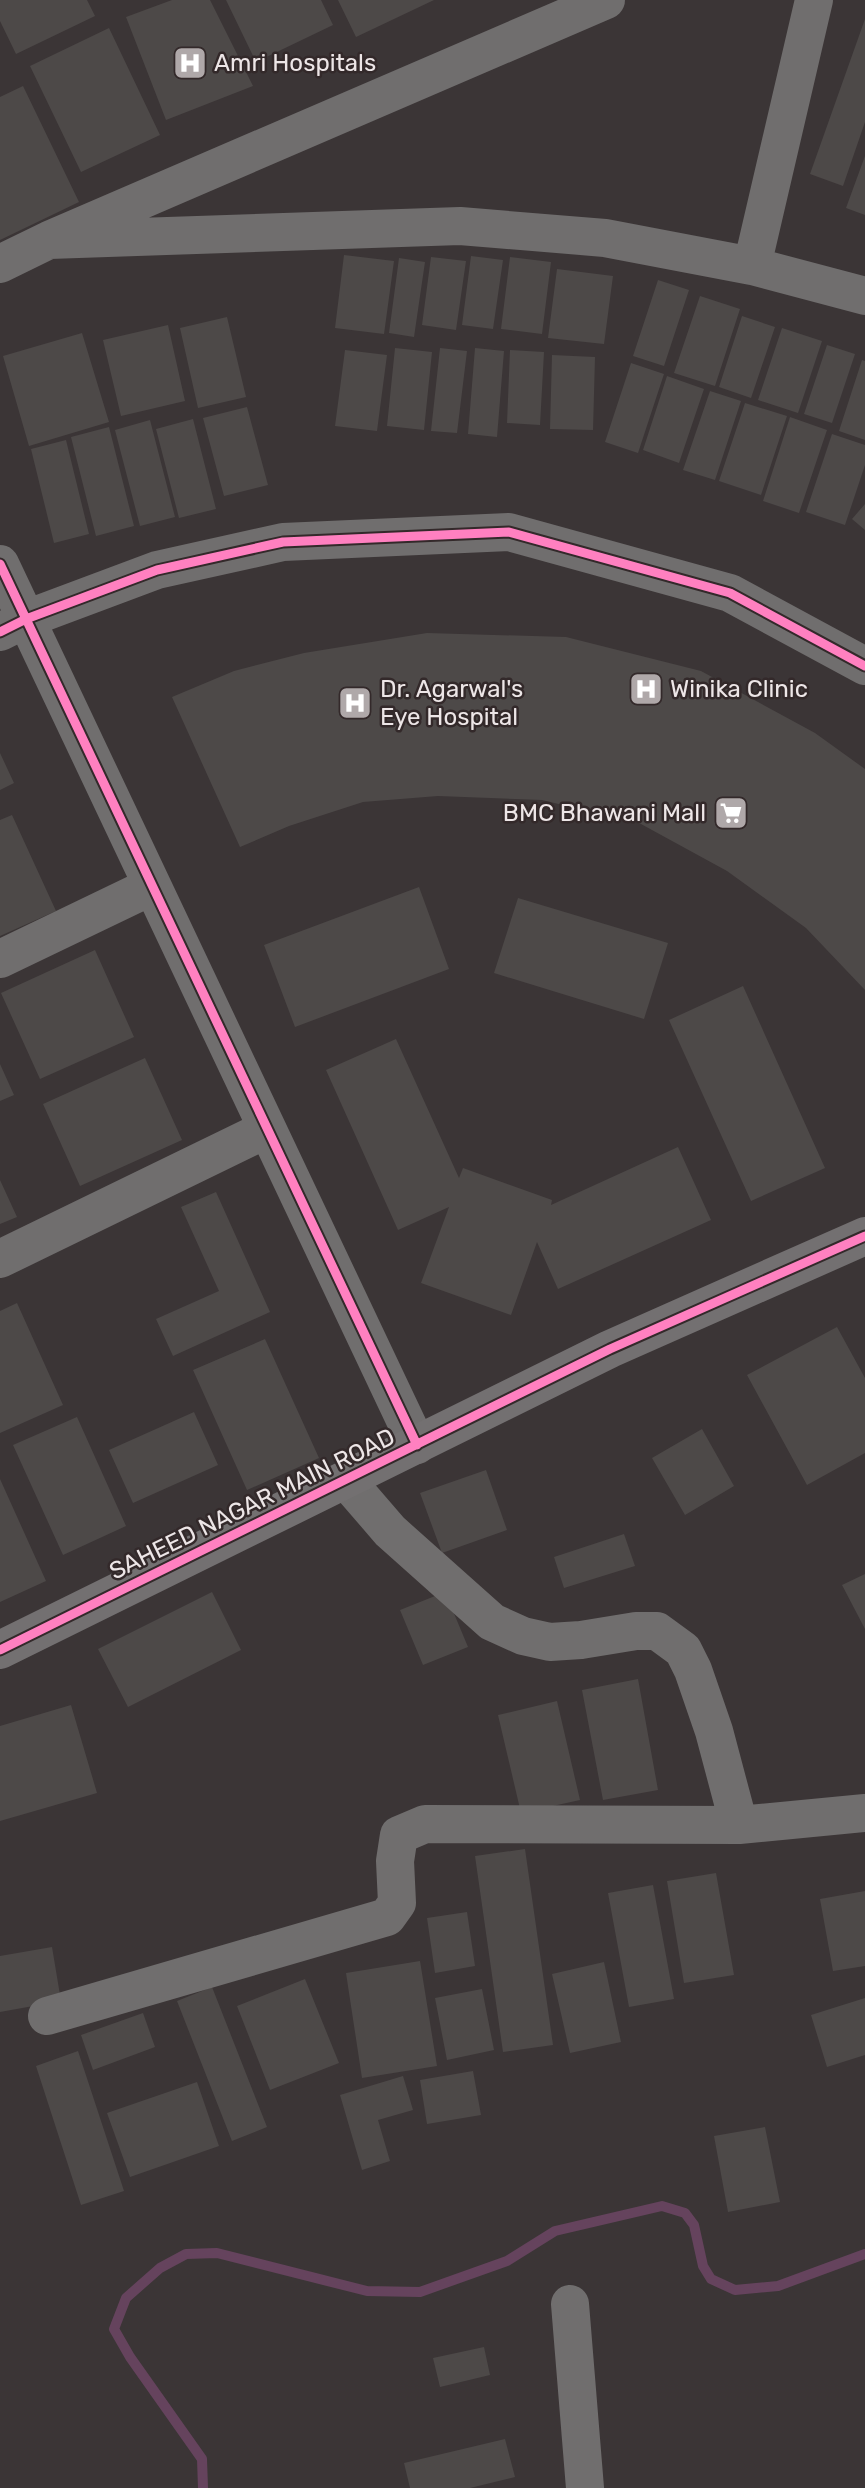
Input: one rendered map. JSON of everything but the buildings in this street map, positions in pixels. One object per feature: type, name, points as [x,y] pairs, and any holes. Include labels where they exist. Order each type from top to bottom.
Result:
[{"type":"street","points":[[0,264],[49,240],[606,0]]},
{"type":"street","points":[[751,266],[814,0]]},
{"type":"street","points":[[49,240],[460,226],[605,237],[751,266],[865,296]]},
{"type":"street","points":[[13,626],[157,570],[283,542],[509,532],[730,593],[865,666]]},
{"type":"street","points":[[0,564],[13,626],[152,886],[418,1445]]},
{"type":"street","points":[[0,959],[152,886]]},
{"type":"street","points":[[0,1259],[267,1129]]},
{"type":"street","name":"SAHEED NAGAR MAIN ROAD","points":[[0,1650],[610,1349],[865,1236]]},
{"type":"street","points":[[346,1480],[390,1531],[492,1622],[523,1636],[550,1642],[657,1631],[683,1650],[693,1670],[714,1731],[739,1825]]},
{"type":"street","points":[[47,2016],[387,1917],[397,1903],[395,1861],[399,1835],[425,1824],[739,1825],[865,1813]]},
{"type":"street","points":[[570,2304],[585,2488]]},
{"type":"waterway","points":[[203,2488],[202,2459],[130,2357],[114,2329],[126,2298],[160,2268],[186,2254],[217,2253],[367,2291],[420,2292],[507,2261],[555,2231],[662,2206],[685,2213],[694,2225],[703,2266],[711,2279],[735,2290],[778,2286],[865,2254]]},
{"type":"cycle path","points":[[0,632],[26,619],[157,570],[283,542],[509,532],[730,593],[865,666]]},
{"type":"cycle path","points":[[0,564],[417,1445]]},
{"type":"cycle path","points":[[0,1650],[610,1349],[865,1236]]},
{"type":"place","name":"Amri Hospitals","points":[[190,63]]},
{"type":"place","name":"Winika Clinic","points":[[646,689]]},
{"type":"place","name":"Dr. Agarwal's Eye Hospital","points":[[355,703]]},
{"type":"place","name":"BMC Bhawani Mall","points":[[731,813]]}]
